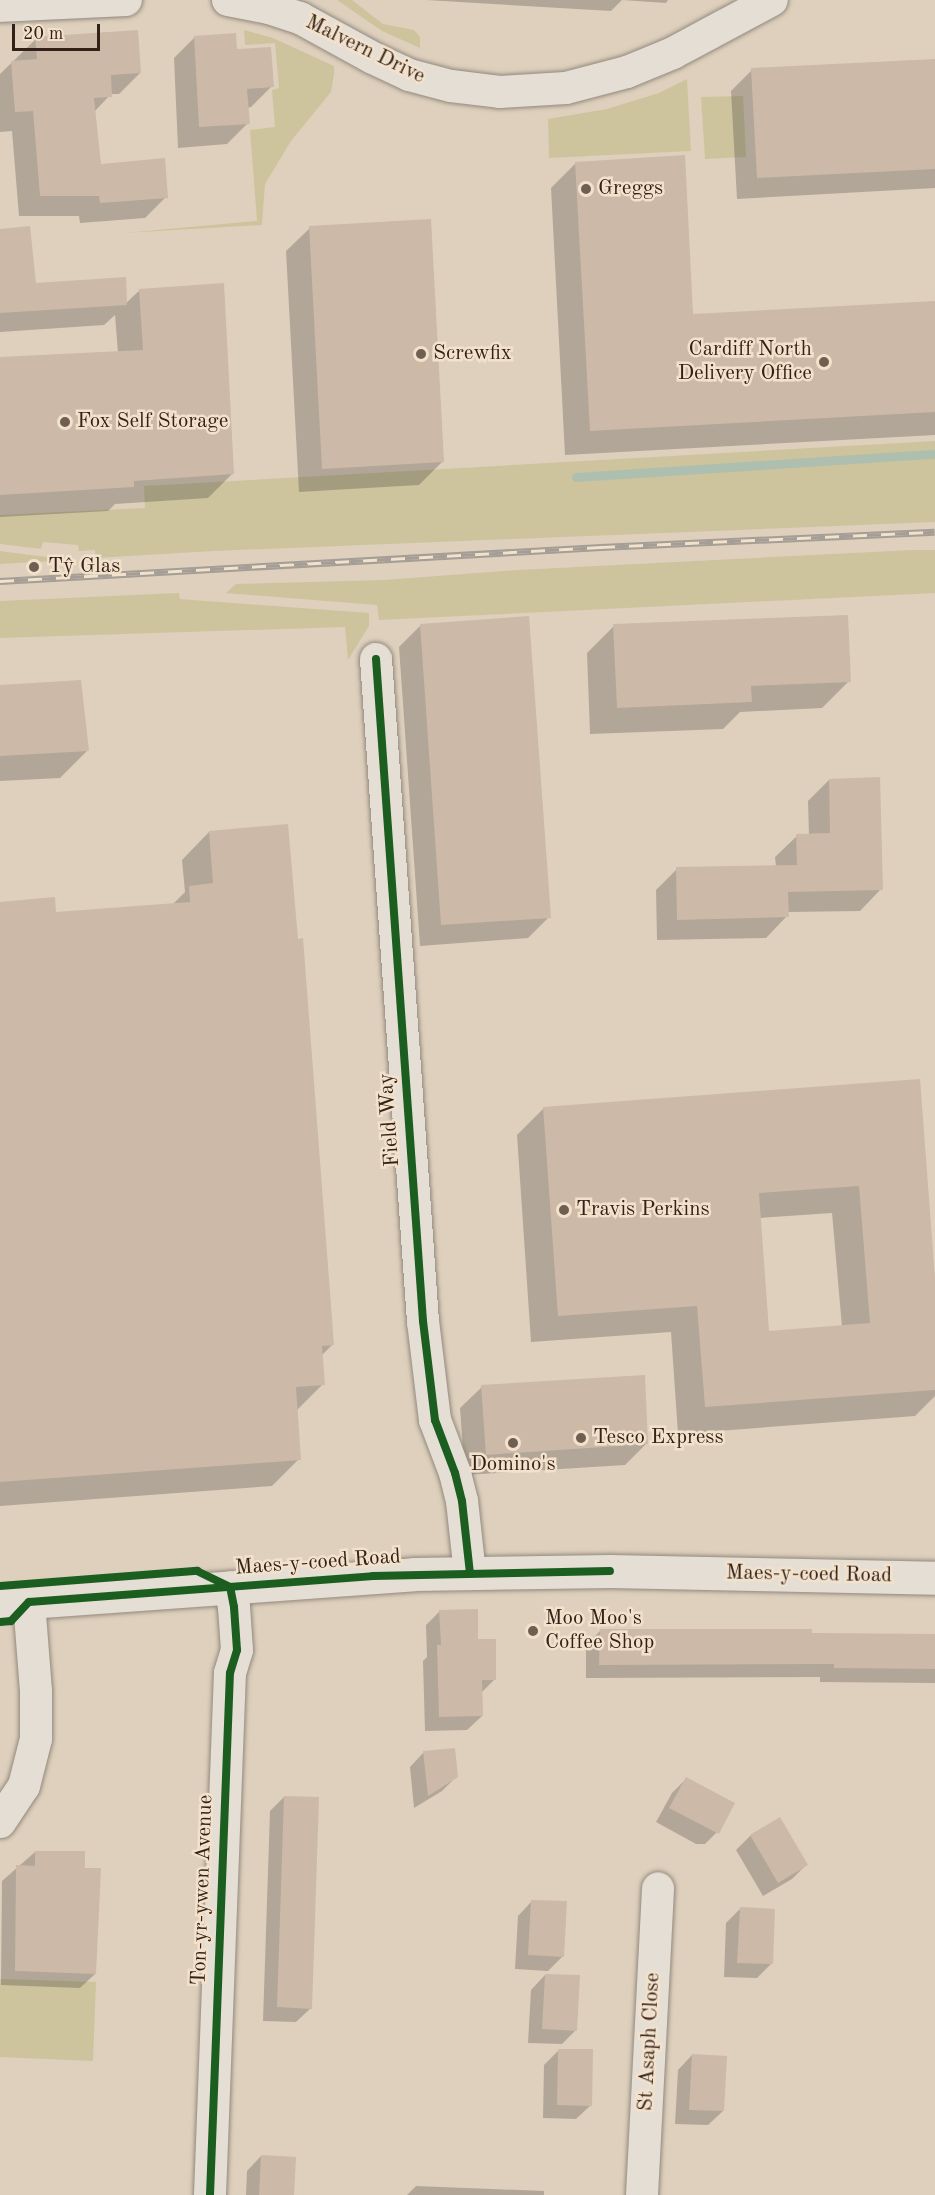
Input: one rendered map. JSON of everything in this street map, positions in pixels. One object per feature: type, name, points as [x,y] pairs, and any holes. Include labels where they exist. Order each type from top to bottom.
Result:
[{"type":"street","points":[[0,6],[126,0]]},
{"type":"street","name":"Malvern Drive","points":[[228,0],[300,18],[409,75],[450,86],[500,92],[566,88],[627,72],[673,53],[772,0]]},
{"type":"street","name":"Field Way","points":[[376,659],[423,1321],[435,1420],[459,1492],[470,1573]]},
{"type":"street","name":"Maes-y-coed Road","points":[[14,1603],[322,1578],[470,1573],[610,1571],[935,1578]]},
{"type":"street","name":"Ton-yr-ywen Avenue","points":[[210,2195],[230,1673],[237,1650],[234,1606],[230,1587]]},
{"type":"street","points":[[0,1821],[24,1786],[36,1739],[36,1691],[14,1603]]},
{"type":"street","name":"St Asaph Close","points":[[642,2195],[658,1888]]},
{"type":"shaded area","points":[[337,0],[352,0],[383,24],[414,30],[420,37],[420,48],[382,31]]},
{"type":"shaded area","points":[[244,30],[273,38],[334,66],[331,92],[291,141],[265,184],[262,225],[124,233],[257,221],[250,130],[275,127],[272,90],[279,88],[275,43],[245,45]]},
{"type":"shaded area","points":[[687,79],[691,151],[549,158],[548,119],[607,109],[659,93]]},
{"type":"shaded area","points":[[743,96],[746,157],[705,159],[701,97]]},
{"type":"shaded area","points":[[935,441],[935,522],[214,551],[95,558],[95,550],[79,551],[78,545],[43,542],[41,549],[0,544],[0,515],[145,508],[144,486]]},
{"type":"shaded area","points":[[935,550],[935,593],[379,620],[377,605],[226,593],[236,584],[384,580],[518,570]]},
{"type":"shaded area","points":[[0,551],[54,558],[54,561],[0,564]]},
{"type":"shaded area","points":[[179,593],[180,599],[369,613],[369,626],[348,660],[345,627],[0,638],[0,601]]},
{"type":"shaded area","points":[[0,1979],[96,1982],[93,2061],[0,2057]]},
{"type":"building","points":[[138,30],[141,73],[111,75],[112,97],[94,98],[101,164],[165,158],[168,198],[100,203],[99,196],[40,196],[33,111],[15,112],[11,61],[37,59],[35,37]]},
{"type":"building","points":[[236,33],[237,49],[271,47],[274,87],[247,89],[250,124],[199,127],[194,36]]},
{"type":"building","points":[[935,59],[935,169],[757,178],[751,68]]},
{"type":"building","points":[[685,155],[693,314],[935,301],[935,412],[590,431],[575,162]]},
{"type":"building","points":[[431,219],[444,462],[322,469],[309,226]]},
{"type":"building","points":[[30,226],[36,283],[126,277],[127,305],[0,313],[0,229]]},
{"type":"building","points":[[224,283],[234,474],[134,481],[134,487],[0,495],[0,357],[143,350],[139,289]]},
{"type":"building","points":[[848,615],[851,682],[751,686],[752,702],[617,708],[613,624]]},
{"type":"building","points":[[529,616],[551,918],[441,925],[420,624]]},
{"type":"building","points":[[81,680],[89,751],[0,756],[0,685]]},
{"type":"building","points":[[880,777],[883,890],[788,892],[789,917],[677,920],[676,867],[797,865],[796,834],[830,833],[829,779]]},
{"type":"building","points":[[288,824],[298,939],[303,938],[334,1345],[322,1346],[325,1385],[296,1387],[301,1460],[0,1482],[0,902],[55,897],[56,912],[190,902],[189,886],[213,883],[209,831]]},
{"type":"building","points":[[920,1079],[935,1278],[935,1390],[705,1407],[697,1306],[558,1316],[543,1107]],"holes":[[[859,1186],[870,1323],[769,1331],[759,1193]]]},
{"type":"building","points":[[645,1375],[648,1444],[486,1455],[481,1385]]},
{"type":"building","points":[[478,1609],[478,1639],[496,1639],[496,1680],[482,1680],[483,1716],[439,1717],[437,1645],[441,1645],[439,1610]]},
{"type":"building","points":[[600,1629],[812,1629],[812,1633],[935,1634],[935,1669],[834,1668],[834,1664],[599,1665]]},
{"type":"building","points":[[455,1748],[458,1777],[428,1796],[423,1751]]},
{"type":"building","points":[[686,1777],[735,1803],[719,1834],[669,1808]]},
{"type":"building","points":[[284,1796],[319,1797],[312,2009],[277,2007]]},
{"type":"building","points":[[780,1817],[808,1865],[778,1883],[750,1835]]},
{"type":"building","points":[[35,1851],[85,1851],[85,1868],[101,1868],[96,1974],[15,1971],[16,1865],[35,1866]]},
{"type":"building","points":[[531,1900],[567,1901],[564,1957],[528,1955]]},
{"type":"building","points":[[740,1907],[775,1909],[773,1964],[737,1963]]},
{"type":"building","points":[[545,1974],[580,1975],[577,2031],[542,2029]]},
{"type":"building","points":[[558,2049],[593,2049],[592,2106],[557,2105]]},
{"type":"building","points":[[692,2054],[727,2056],[724,2111],[689,2110]]},
{"type":"building","points":[[261,2155],[296,2157],[294,2195],[259,2195]]},
{"type":"waterway","points":[[576,477],[935,454]]},
{"type":"railway","points":[[0,581],[601,547],[935,532]]},
{"type":"cycle path","points":[[376,659],[423,1321],[435,1420],[455,1473],[462,1501],[470,1573]]},
{"type":"cycle path","points":[[0,1586],[197,1571],[230,1587]]},
{"type":"cycle path","points":[[0,1622],[11,1621],[29,1602],[373,1576],[610,1571]]},
{"type":"cycle path","points":[[210,2195],[230,1673],[237,1650],[230,1587]]},
{"type":"place","name":"Greggs","points":[[586,189]]},
{"type":"place","name":"Screwfix","points":[[421,354]]},
{"type":"place","name":"Cardiff North Delivery Office","points":[[824,362]]},
{"type":"place","name":"Fox Self Storage","points":[[65,422]]},
{"type":"place","name":"Tŷ Glas","points":[[34,567]]},
{"type":"place","name":"Travis Perkins","points":[[564,1210]]},
{"type":"place","name":"Tesco Express","points":[[581,1438]]},
{"type":"place","name":"Domino's","points":[[513,1443]]},
{"type":"place","name":"Moo Moo's Coffee Shop","points":[[533,1631]]}]
